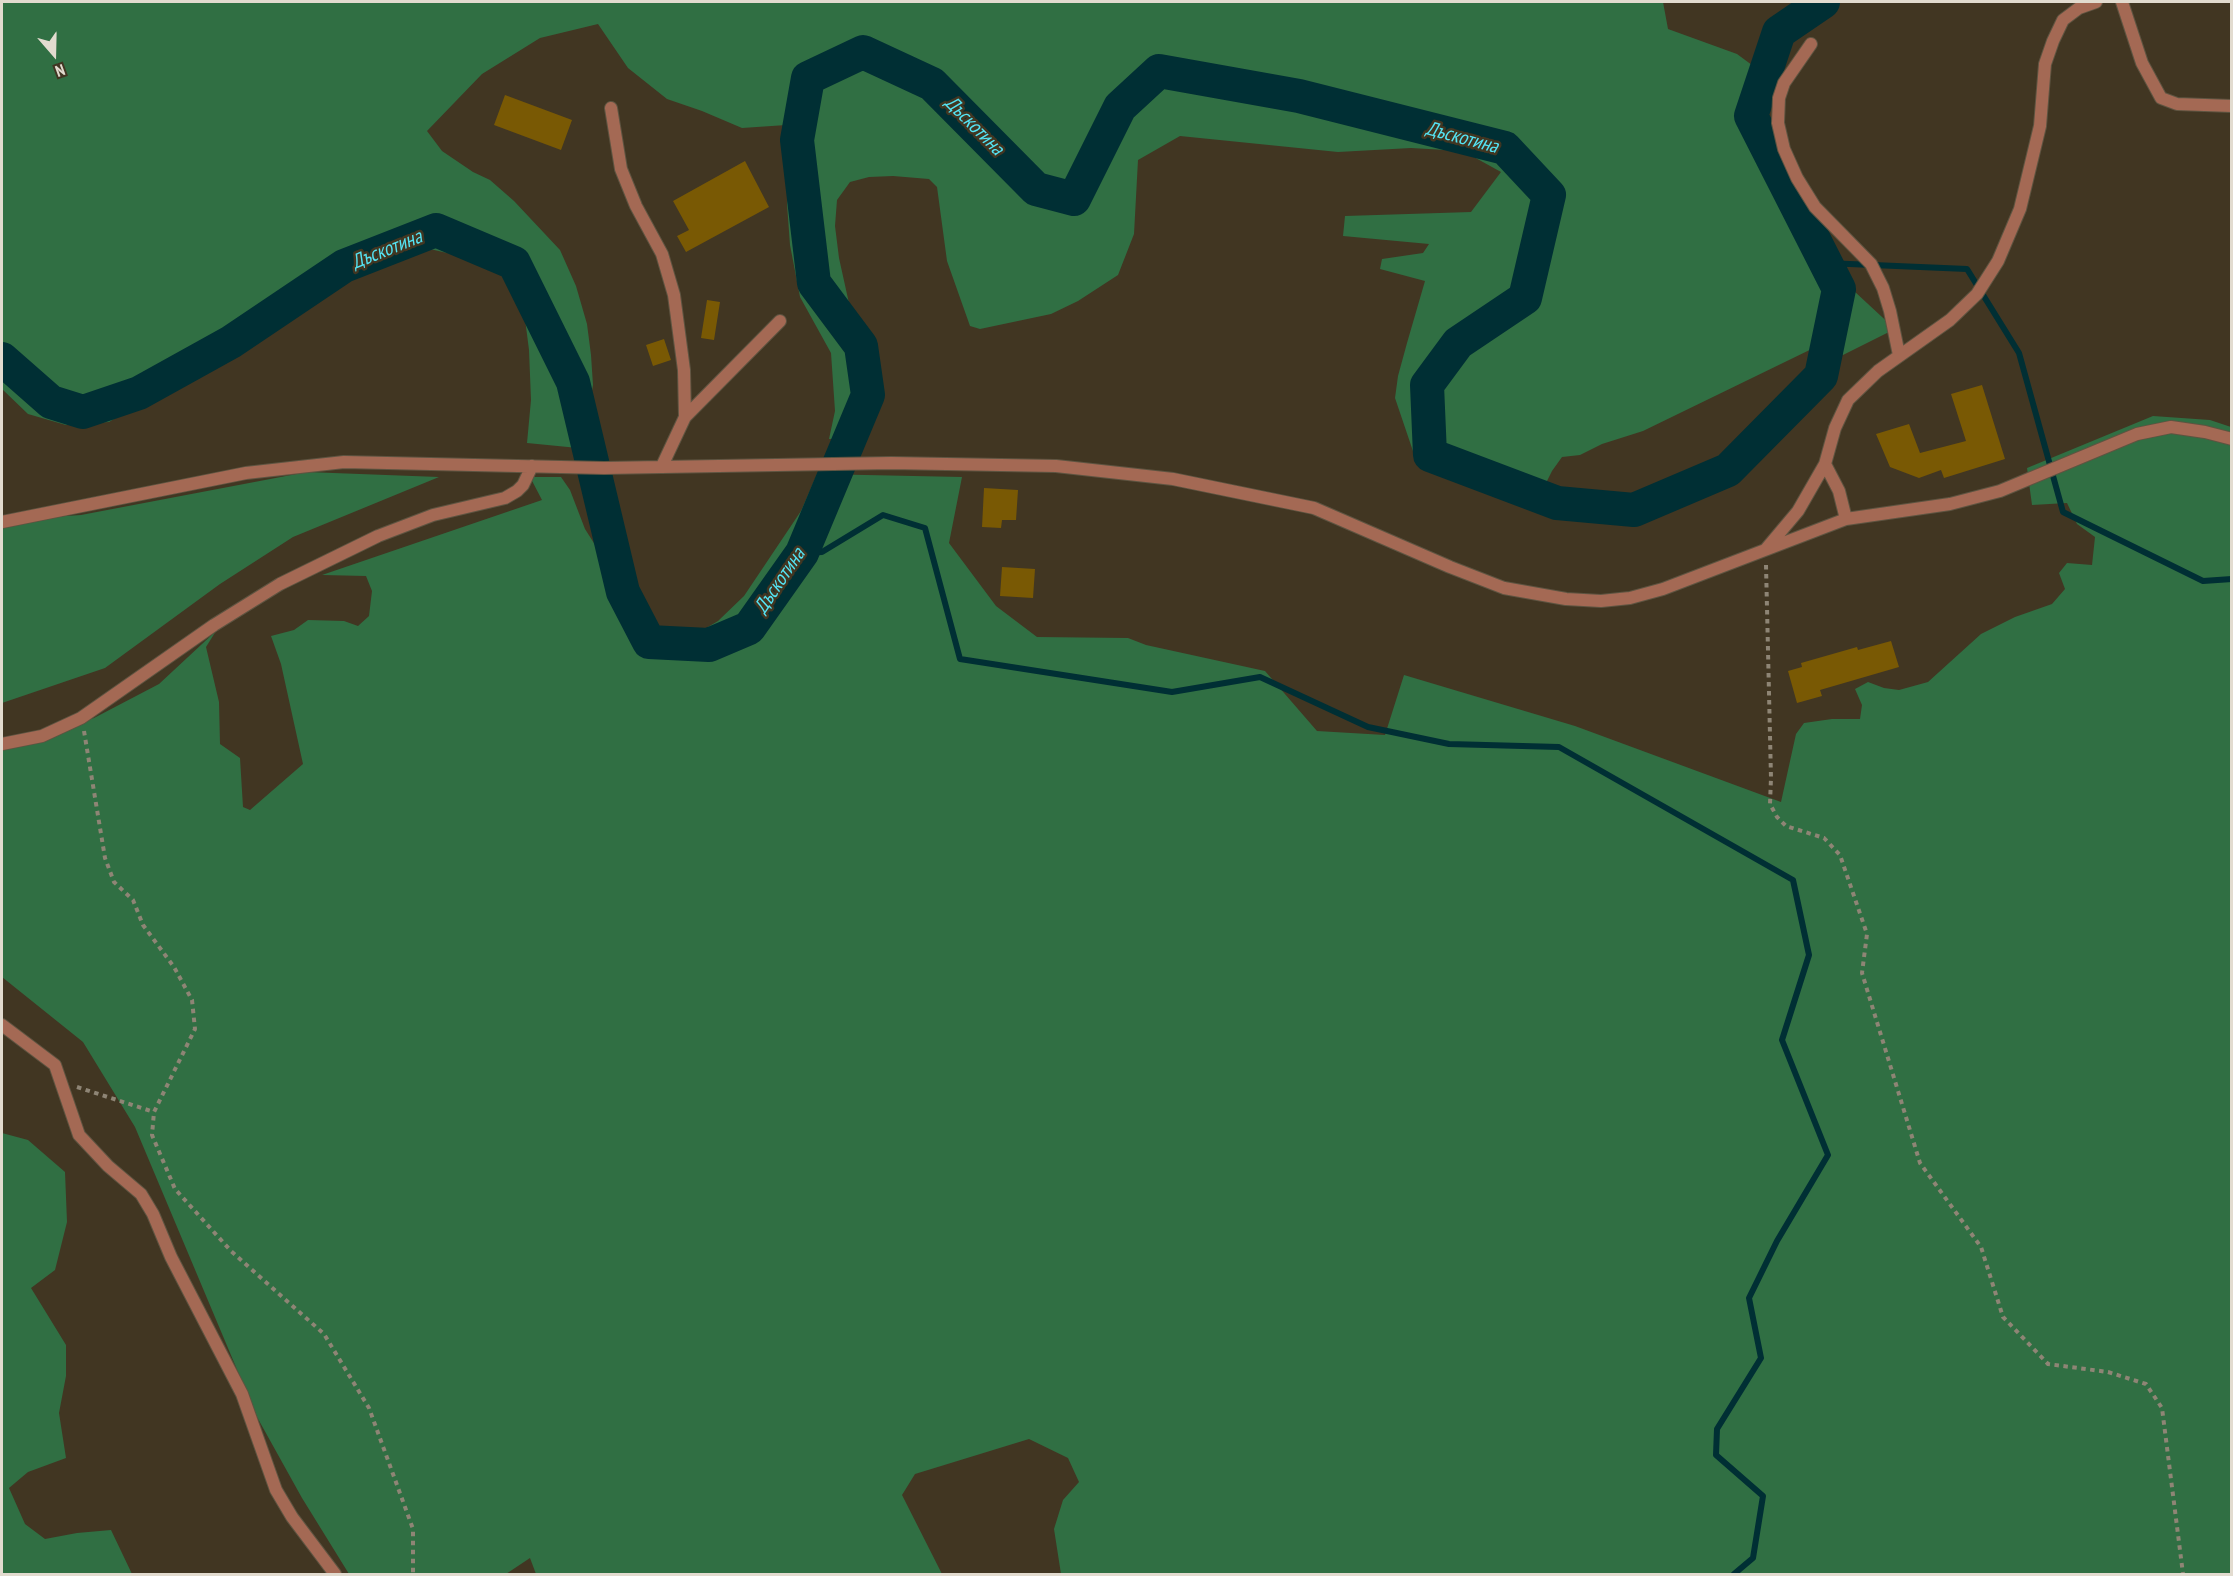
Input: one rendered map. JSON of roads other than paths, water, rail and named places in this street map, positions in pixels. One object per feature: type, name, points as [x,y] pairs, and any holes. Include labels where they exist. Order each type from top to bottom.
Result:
[{"type":"street","points":[[1766,550],[1798,511],[1825,464],[1834,428],[1848,400],[1878,371],[1950,320],[1977,294],[1998,261],[2020,209],[2040,126],[2045,64],[2052,41],[2063,20],[2079,8],[2096,2]]},
{"type":"street","points":[[2122,2],[2142,63],[2161,98],[2177,104],[2232,106]]},
{"type":"street","points":[[1810,44],[1784,83],[1779,98],[1778,123],[1784,149],[1797,178],[1815,207],[1871,264],[1883,288],[1890,311],[1899,356]]},
{"type":"street","points":[[611,108],[621,169],[636,206],[662,254],[674,295],[684,370],[685,417]]},
{"type":"street","points":[[662,466],[685,417],[780,321]]},
{"type":"street","points":[[2,522],[246,473],[344,462],[604,468],[816,464],[1056,466],[1173,479],[1314,508],[1504,588],[1566,599],[1601,601],[1630,598],[1663,590],[1846,519],[1950,504],[2000,491],[2137,434],[2171,427],[2232,439]]},
{"type":"street","points":[[1825,464],[1839,491],[1846,519]]},
{"type":"street","points":[[2,744],[42,736],[81,718],[214,625],[280,584],[378,536],[433,514],[505,498],[523,485],[532,466]]},
{"type":"street","points":[[2,1025],[55,1065],[79,1135],[108,1166],[141,1194],[242,1394],[276,1490],[292,1518],[335,1575]]},
{"type":"waterway","name":"Дъскотина","points":[[2,359],[51,402],[83,412],[139,393],[231,342],[344,266],[436,230],[514,263],[573,382],[623,592],[649,642],[709,645],[749,628],[802,553],[868,395],[861,346],[814,283],[797,140],[808,78],[863,52],[932,84],[1036,189],[1074,199],[1120,107],[1159,71],[1299,96],[1505,148],[1549,195],[1525,298],[1458,343],[1427,385],[1430,455],[1557,503],[1634,510],[1728,470],[1821,376],[1839,289],[1751,116],[1779,32],[1823,2]]},
{"type":"waterway","points":[[1826,263],[1967,269],[2019,353],[2063,512],[2203,581],[2232,579]]},
{"type":"waterway","points":[[802,553],[822,552],[883,515],[925,528],[960,659],[1172,692],[1260,677],[1368,727],[1449,744],[1559,747],[1793,880],[1809,955],[1782,1040],[1828,1155],[1777,1241],[1749,1298],[1761,1358],[1717,1429],[1716,1455],[1763,1496],[1753,1558],[1734,1574]]}]
